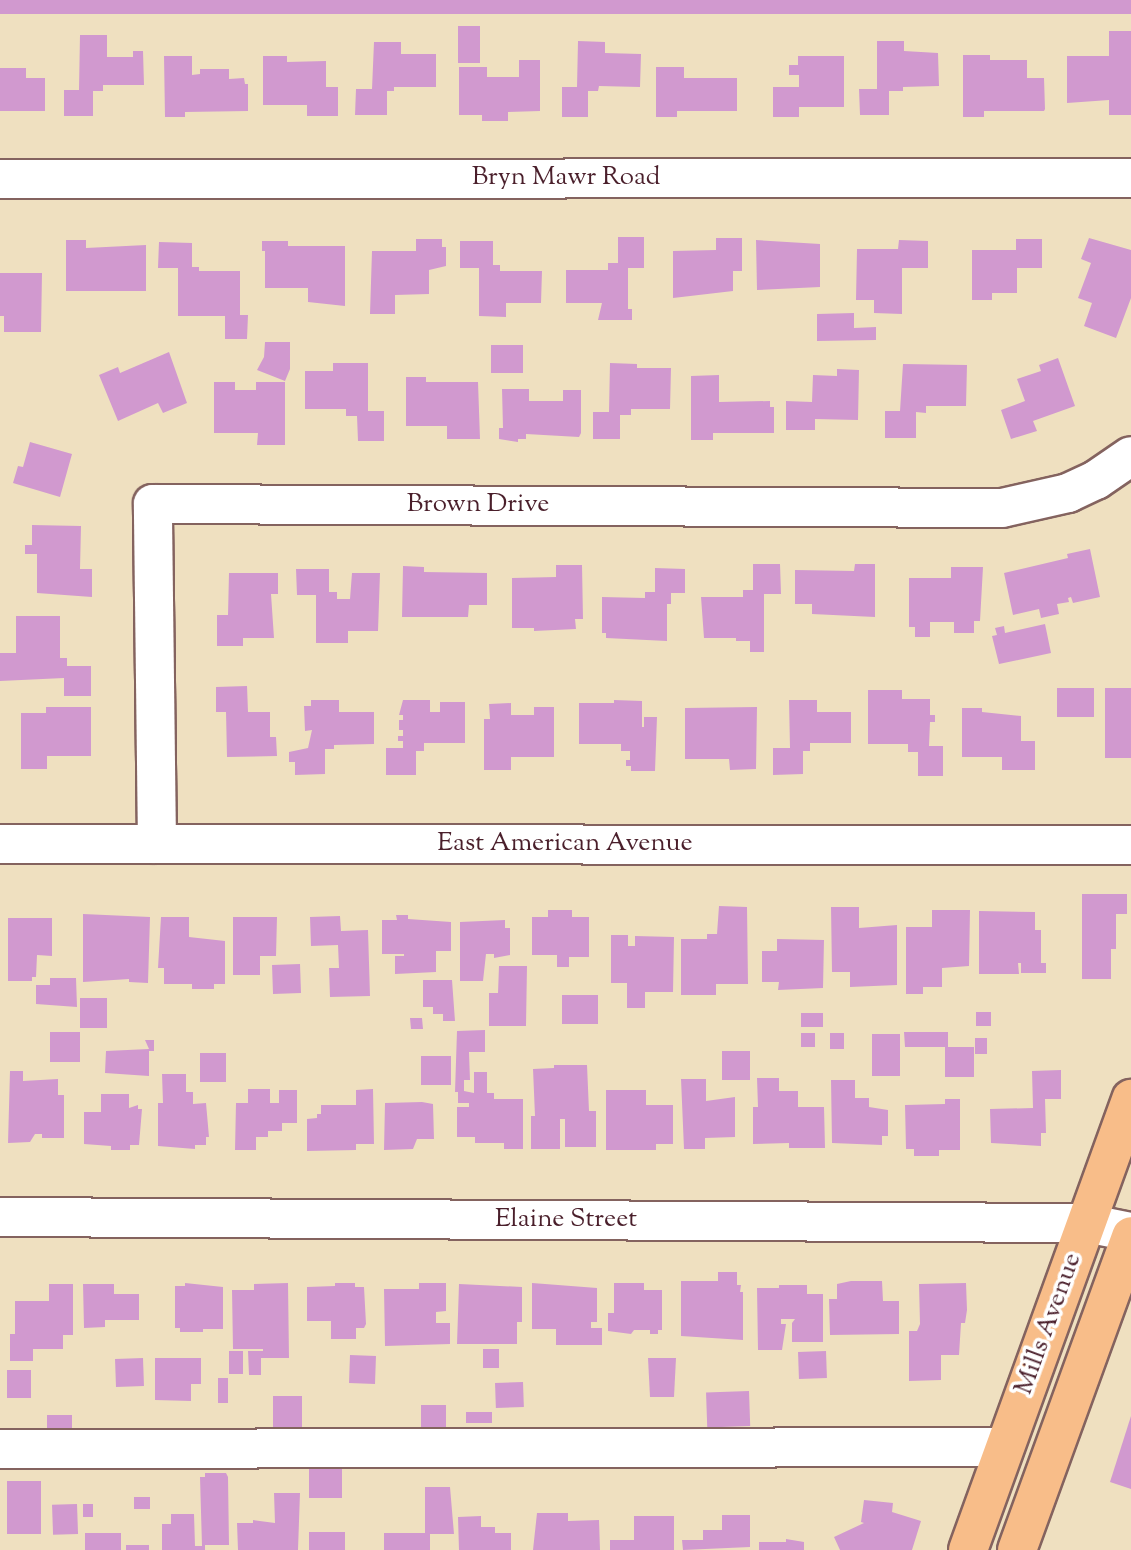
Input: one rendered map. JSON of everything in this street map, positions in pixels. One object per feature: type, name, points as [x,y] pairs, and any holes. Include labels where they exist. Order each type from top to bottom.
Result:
[{"type":"main road","name":"Mills Avenue","points":[[968,1550],[1131,1099]]},
{"type":"main road","name":"Mills Avenue","points":[[1017,1550],[1131,1234]]},
{"type":"street","name":"Bryn Mawr Road","points":[[0,179],[1131,178]]},
{"type":"street","name":"Brown Drive","points":[[157,844],[153,504],[1002,508],[1068,493],[1096,481],[1131,456]]},
{"type":"street","name":"East American Avenue","points":[[0,844],[1131,845]]},
{"type":"street","name":"Elaine Street","points":[[0,1217],[1086,1223],[1131,1234]]},
{"type":"street","points":[[0,1449],[1003,1447]]},
{"type":"building","points":[[0,0],[1131,0],[1131,14],[0,14]]},
{"type":"building","points":[[458,26],[480,26],[480,63],[458,63]]},
{"type":"building","points":[[1109,31],[1131,31],[1131,115],[1109,115],[1109,100],[1067,103],[1067,56],[1109,56]]},
{"type":"building","points":[[80,35],[107,35],[107,57],[133,57],[133,51],[143,51],[144,85],[103,85],[103,91],[93,91],[93,116],[64,116],[64,90],[79,90]]},
{"type":"building","points":[[578,41],[605,42],[605,53],[641,54],[640,87],[599,86],[598,91],[588,91],[588,117],[562,117],[562,87],[577,87]]},
{"type":"building","points":[[877,41],[904,41],[904,51],[938,53],[939,86],[903,87],[903,91],[889,91],[889,115],[860,115],[859,89],[877,89]]},
{"type":"building","points":[[374,42],[401,42],[401,54],[436,54],[436,87],[394,87],[394,91],[387,91],[387,115],[355,115],[356,89],[372,89]]},
{"type":"building","points":[[963,55],[990,55],[990,60],[1027,60],[1027,78],[1044,78],[1044,111],[984,111],[984,117],[963,117]]},
{"type":"building","points":[[164,56],[192,56],[192,75],[200,74],[200,69],[229,69],[229,79],[244,78],[245,84],[248,84],[248,111],[185,112],[185,117],[165,117]]},
{"type":"building","points":[[263,56],[287,56],[287,62],[326,61],[326,87],[338,87],[338,116],[307,116],[307,105],[263,105]]},
{"type":"building","points":[[798,56],[844,56],[844,107],[799,107],[799,117],[773,117],[773,87],[799,87],[799,75],[789,75],[789,65],[798,65]]},
{"type":"building","points":[[519,60],[540,60],[540,111],[508,112],[508,121],[482,121],[482,115],[459,115],[459,67],[487,67],[487,77],[519,77]]},
{"type":"building","points":[[656,67],[684,67],[684,78],[737,78],[737,111],[677,111],[677,117],[656,117]]},
{"type":"building","points":[[0,68],[26,68],[26,78],[45,78],[45,111],[0,111]]},
{"type":"building","points":[[618,237],[644,237],[644,268],[628,268],[628,309],[632,309],[632,320],[598,320],[602,303],[566,303],[566,270],[608,270],[608,263],[618,263]]},
{"type":"building","points":[[716,238],[742,238],[742,271],[733,271],[733,291],[673,298],[673,251],[716,250]]},
{"type":"building","points":[[1089,238],[1131,250],[1131,298],[1116,338],[1084,326],[1092,303],[1078,298],[1091,263],[1081,259]]},
{"type":"building","points":[[416,239],[442,239],[442,247],[446,247],[446,266],[429,270],[429,294],[395,295],[395,314],[370,314],[372,251],[416,251]]},
{"type":"building","points":[[1016,239],[1042,239],[1042,268],[1017,268],[1017,293],[992,293],[992,300],[972,300],[972,250],[1016,250]]},
{"type":"building","points":[[66,240],[86,240],[86,248],[146,245],[146,291],[66,291]]},
{"type":"building","points":[[756,240],[820,244],[820,287],[757,290]]},
{"type":"building","points":[[899,240],[928,241],[928,268],[902,268],[902,314],[874,313],[874,300],[856,300],[857,249],[898,249]]},
{"type":"building","points":[[262,241],[288,241],[288,246],[345,246],[345,306],[308,302],[308,288],[265,288],[265,251],[262,251]]},
{"type":"building","points":[[460,241],[493,241],[493,265],[500,265],[500,271],[542,271],[541,303],[506,303],[506,317],[479,316],[479,268],[460,268]]},
{"type":"building","points":[[159,242],[192,243],[192,267],[199,267],[199,271],[240,271],[240,315],[248,315],[247,339],[225,339],[225,316],[178,316],[178,268],[158,268]]},
{"type":"building","points":[[0,273],[42,273],[41,332],[4,332],[4,316],[0,316]]},
{"type":"building","points":[[854,313],[854,328],[876,327],[876,340],[817,341],[817,314]]},
{"type":"building","points":[[265,342],[290,342],[290,369],[285,381],[257,370],[264,357]]},
{"type":"building","points":[[491,345],[523,345],[523,373],[491,373]]},
{"type":"building","points":[[169,352],[187,403],[163,413],[158,403],[118,421],[99,375],[118,367],[120,373]]},
{"type":"building","points":[[1058,358],[1075,406],[1033,421],[1037,431],[1011,439],[1001,410],[1025,401],[1017,379],[1041,371],[1039,365]]},
{"type":"building","points":[[333,363],[368,363],[368,411],[384,411],[384,441],[358,441],[357,416],[346,416],[346,409],[305,409],[305,371],[333,371]]},
{"type":"building","points":[[610,363],[637,364],[637,368],[671,368],[670,409],[631,409],[631,415],[620,415],[620,439],[593,439],[593,412],[609,412]]},
{"type":"building","points":[[903,364],[967,365],[966,406],[926,406],[926,413],[916,412],[916,438],[885,438],[885,411],[900,411]]},
{"type":"building","points":[[837,369],[859,370],[858,420],[815,419],[815,430],[786,430],[786,401],[812,402],[813,375],[837,376]]},
{"type":"building","points":[[719,375],[719,402],[770,401],[770,407],[774,407],[774,433],[713,433],[713,440],[691,440],[691,376]]},
{"type":"building","points":[[406,377],[426,377],[426,382],[478,382],[480,439],[447,439],[447,426],[406,426]]},
{"type":"building","points":[[214,382],[235,382],[235,390],[256,390],[256,382],[285,382],[285,445],[257,445],[258,433],[214,433]]},
{"type":"building","points":[[502,389],[529,389],[529,401],[563,401],[563,390],[581,390],[579,437],[526,434],[526,439],[518,439],[518,442],[499,439],[499,428],[503,428]]},
{"type":"building","points":[[30,442],[72,454],[60,497],[13,483],[18,466],[23,467]]},
{"type":"building","points":[[32,525],[81,526],[80,569],[92,569],[92,597],[37,593],[37,554],[25,554],[25,545],[32,545]]},
{"type":"building","points":[[1090,549],[1100,597],[1073,603],[1071,597],[1068,598],[1069,602],[1057,604],[1059,614],[1041,618],[1039,609],[1013,615],[1004,573],[1068,558],[1067,554]]},
{"type":"building","points":[[753,564],[780,564],[781,594],[764,594],[764,652],[750,652],[750,641],[704,638],[701,597],[743,597],[743,590],[753,590]]},
{"type":"building","points":[[855,564],[875,564],[875,617],[812,614],[812,604],[795,604],[795,570],[854,571]]},
{"type":"building","points":[[556,565],[582,565],[583,619],[575,619],[576,629],[534,631],[534,628],[512,628],[512,578],[556,577]]},
{"type":"building","points":[[403,566],[424,567],[424,572],[487,573],[487,605],[469,605],[468,617],[402,617]]},
{"type":"building","points":[[951,567],[983,567],[980,621],[974,621],[974,633],[954,633],[954,622],[930,622],[930,637],[915,637],[915,627],[909,627],[909,578],[951,578]]},
{"type":"building","points":[[655,568],[685,569],[685,593],[671,593],[671,604],[667,604],[667,641],[606,638],[606,633],[602,633],[602,597],[645,598],[645,592],[655,592]]},
{"type":"building","points":[[296,569],[329,569],[329,592],[337,592],[337,599],[350,599],[352,573],[380,573],[378,631],[348,631],[348,643],[316,643],[316,595],[297,595]]},
{"type":"building","points":[[229,573],[278,573],[278,594],[271,594],[274,638],[243,638],[243,646],[217,646],[217,615],[228,615]]},
{"type":"building","points":[[16,616],[60,616],[60,658],[67,658],[67,666],[91,666],[91,696],[64,696],[64,678],[0,681],[0,653],[16,653]]},
{"type":"building","points":[[1045,624],[1051,653],[999,664],[992,636],[997,635],[995,628],[1004,626],[1005,633]]},
{"type":"building","points":[[247,686],[248,712],[270,712],[270,737],[276,737],[277,756],[227,757],[226,712],[216,712],[216,687]]},
{"type":"building","points":[[1057,688],[1094,688],[1094,717],[1057,717]]},
{"type":"building","points":[[1105,688],[1131,688],[1131,758],[1105,758]]},
{"type":"building","points":[[868,690],[902,690],[902,699],[930,699],[930,715],[935,715],[935,722],[930,722],[929,746],[943,746],[943,776],[918,776],[918,752],[908,752],[908,744],[868,744]]},
{"type":"building","points":[[311,700],[339,700],[339,712],[374,712],[374,744],[334,745],[334,749],[325,749],[325,774],[295,775],[295,762],[289,762],[289,752],[308,748],[312,730],[305,731],[304,706],[311,706]]},
{"type":"building","points":[[403,700],[430,700],[430,712],[440,712],[440,702],[465,702],[465,743],[424,743],[424,751],[416,751],[416,775],[386,775],[386,748],[403,748],[403,741],[398,741],[398,736],[403,736],[403,730],[399,730],[399,720],[403,720],[403,715],[399,715]]},
{"type":"building","points":[[614,700],[642,701],[642,727],[644,717],[657,717],[655,771],[631,771],[631,766],[626,766],[626,760],[630,760],[630,751],[621,751],[621,744],[579,744],[579,703],[614,703]]},
{"type":"building","points":[[789,700],[817,700],[817,712],[851,712],[851,743],[810,743],[810,751],[803,751],[803,774],[773,775],[773,748],[790,748]]},
{"type":"building","points":[[511,703],[511,715],[534,715],[534,707],[554,707],[554,757],[511,757],[511,770],[484,770],[484,719],[490,719],[489,704]]},
{"type":"building","points":[[46,707],[91,707],[91,756],[47,756],[47,769],[21,769],[21,713],[46,713]]},
{"type":"building","points":[[757,707],[756,769],[730,770],[729,759],[685,759],[685,708]]},
{"type":"building","points":[[962,708],[982,708],[982,712],[1021,716],[1021,741],[1035,741],[1035,770],[1002,770],[1002,757],[962,757]]},
{"type":"building","points":[[1082,894],[1127,894],[1127,914],[1116,914],[1116,949],[1111,949],[1111,979],[1082,979]]},
{"type":"building","points":[[719,906],[747,907],[748,984],[716,984],[716,995],[681,995],[681,939],[707,939],[707,934],[717,934]]},
{"type":"building","points":[[831,907],[859,907],[859,928],[897,925],[897,985],[850,987],[850,972],[832,972]]},
{"type":"building","points":[[548,910],[572,910],[572,917],[589,917],[589,957],[569,957],[569,967],[557,967],[557,955],[532,955],[532,917],[548,917]]},
{"type":"building","points":[[932,910],[970,910],[969,966],[942,968],[942,987],[923,987],[923,994],[906,994],[906,927],[932,927]]},
{"type":"building","points":[[979,911],[1035,912],[1035,930],[1041,930],[1041,963],[1046,963],[1046,973],[1021,973],[1021,963],[1018,963],[1019,974],[979,974]]},
{"type":"building","points":[[83,914],[150,917],[148,983],[129,982],[129,979],[83,982]]},
{"type":"building","points":[[396,915],[408,915],[408,919],[451,922],[451,951],[436,951],[436,972],[395,974],[395,956],[404,954],[382,954],[382,920],[397,920]]},
{"type":"building","points":[[340,916],[341,931],[368,930],[370,996],[330,997],[329,968],[339,968],[338,945],[311,946],[310,917]]},
{"type":"building","points":[[161,917],[189,917],[189,937],[225,941],[225,984],[214,984],[214,989],[192,989],[192,984],[164,984],[164,968],[158,968]]},
{"type":"building","points":[[233,917],[277,917],[276,956],[260,956],[260,975],[233,975]]},
{"type":"building","points":[[8,918],[52,918],[52,956],[37,955],[36,977],[32,977],[32,981],[8,981]]},
{"type":"building","points":[[505,920],[505,928],[510,928],[510,955],[494,958],[494,954],[486,954],[483,981],[460,981],[460,922]]},
{"type":"building","points":[[611,935],[628,935],[628,946],[635,946],[635,936],[674,937],[673,992],[645,992],[645,1008],[627,1008],[627,983],[611,983]]},
{"type":"building","points":[[777,939],[824,940],[823,988],[778,990],[779,982],[762,982],[762,951],[777,951]]},
{"type":"building","points":[[300,964],[301,993],[273,994],[272,965]]},
{"type":"building","points":[[499,966],[527,966],[526,1026],[489,1026],[489,993],[498,993]]},
{"type":"building","points":[[50,978],[76,978],[77,1007],[36,1004],[36,985],[50,985]]},
{"type":"building","points":[[423,980],[452,980],[455,1021],[443,1021],[443,1014],[433,1014],[433,1007],[423,1007]]},
{"type":"building","points":[[562,995],[598,995],[598,1024],[562,1024]]},
{"type":"building","points":[[80,998],[107,998],[107,1028],[80,1028]]},
{"type":"building","points":[[976,1012],[991,1012],[991,1026],[976,1026]]},
{"type":"building","points":[[801,1013],[823,1013],[823,1027],[801,1027]]},
{"type":"building","points":[[410,1018],[422,1018],[423,1029],[411,1029]]},
{"type":"building","points":[[485,1030],[485,1052],[469,1052],[470,1080],[464,1080],[464,1091],[474,1093],[474,1072],[487,1072],[487,1093],[494,1093],[494,1099],[523,1099],[523,1149],[504,1149],[504,1143],[475,1143],[475,1137],[457,1137],[457,1107],[469,1107],[469,1103],[458,1103],[458,1092],[455,1092],[457,1031]]},
{"type":"building","points":[[50,1032],[80,1032],[80,1062],[50,1062]]},
{"type":"building","points":[[904,1032],[948,1032],[948,1047],[974,1047],[974,1077],[945,1077],[945,1047],[905,1047]]},
{"type":"building","points":[[801,1033],[815,1033],[815,1047],[801,1047]]},
{"type":"building","points":[[830,1033],[844,1033],[844,1049],[830,1049]]},
{"type":"building","points":[[872,1034],[900,1034],[900,1076],[872,1076]]},
{"type":"building","points":[[975,1038],[987,1038],[987,1054],[975,1054]]},
{"type":"building","points":[[145,1040],[154,1040],[154,1051],[149,1051],[149,1076],[105,1073],[106,1051],[149,1049]]},
{"type":"building","points":[[722,1051],[750,1051],[750,1080],[722,1080]]},
{"type":"building","points":[[200,1053],[226,1053],[226,1082],[200,1082]]},
{"type":"building","points":[[421,1056],[451,1056],[451,1085],[421,1085]]},
{"type":"building","points":[[554,1065],[587,1065],[589,1111],[596,1111],[596,1147],[565,1147],[565,1119],[560,1119],[560,1149],[531,1149],[531,1116],[535,1116],[533,1069],[554,1068]]},
{"type":"building","points":[[1061,1070],[1061,1099],[1045,1099],[1046,1133],[1041,1133],[1041,1146],[991,1143],[990,1109],[1033,1108],[1032,1071]]},
{"type":"building","points":[[10,1071],[23,1071],[23,1081],[58,1079],[58,1095],[64,1095],[64,1138],[42,1138],[42,1134],[35,1134],[30,1142],[8,1143]]},
{"type":"building","points":[[162,1074],[186,1074],[186,1092],[193,1092],[193,1104],[206,1103],[209,1137],[206,1137],[206,1145],[195,1145],[195,1149],[158,1146],[158,1103],[163,1103]]},
{"type":"building","points":[[757,1078],[779,1078],[779,1091],[798,1091],[798,1107],[824,1107],[825,1148],[789,1148],[789,1143],[753,1144],[753,1107],[758,1107]]},
{"type":"building","points":[[681,1079],[706,1079],[706,1101],[735,1097],[735,1137],[705,1138],[705,1149],[684,1149]]},
{"type":"building","points":[[831,1080],[855,1080],[855,1098],[869,1098],[869,1107],[888,1110],[888,1136],[882,1136],[882,1145],[832,1143]]},
{"type":"building","points":[[248,1089],[270,1089],[270,1103],[279,1103],[279,1090],[297,1090],[297,1123],[282,1123],[282,1131],[268,1131],[268,1137],[256,1137],[256,1150],[235,1150],[236,1103],[248,1103]]},
{"type":"building","points":[[373,1089],[374,1144],[356,1144],[356,1150],[307,1151],[307,1119],[317,1118],[317,1114],[321,1114],[321,1105],[356,1105],[356,1090]]},
{"type":"building","points":[[606,1090],[646,1090],[646,1105],[673,1105],[673,1144],[656,1144],[656,1150],[606,1150]]},
{"type":"building","points":[[101,1094],[129,1094],[129,1108],[138,1105],[138,1109],[142,1109],[139,1145],[130,1145],[130,1150],[111,1150],[111,1146],[84,1144],[84,1112],[101,1112]]},
{"type":"building","points":[[945,1099],[960,1099],[960,1150],[939,1150],[939,1156],[914,1156],[914,1149],[906,1149],[905,1105],[945,1104]]},
{"type":"building","points":[[385,1103],[433,1104],[434,1139],[417,1139],[413,1149],[384,1150]]},
{"type":"building","points":[[718,1272],[737,1272],[737,1285],[741,1285],[740,1292],[743,1292],[743,1340],[681,1336],[681,1281],[718,1281]]},
{"type":"building","points":[[882,1281],[883,1301],[899,1301],[899,1334],[830,1335],[829,1299],[837,1299],[837,1284]]},
{"type":"building","points":[[185,1283],[223,1287],[223,1329],[180,1332],[180,1328],[175,1328],[175,1286],[185,1286]]},
{"type":"building","points":[[288,1283],[289,1358],[261,1358],[261,1375],[249,1375],[248,1351],[263,1349],[233,1349],[232,1290],[254,1290],[254,1284]]},
{"type":"building","points":[[335,1283],[355,1283],[355,1287],[364,1287],[366,1324],[364,1328],[356,1328],[356,1339],[331,1339],[331,1321],[307,1321],[307,1287],[335,1286]]},
{"type":"building","points":[[419,1283],[446,1283],[446,1311],[436,1312],[436,1323],[450,1323],[450,1344],[385,1346],[384,1289],[419,1289]]},
{"type":"building","points":[[532,1283],[597,1288],[597,1322],[591,1322],[591,1328],[602,1328],[602,1345],[556,1345],[556,1329],[532,1329]]},
{"type":"building","points":[[614,1283],[644,1283],[644,1290],[662,1290],[662,1330],[658,1330],[658,1334],[650,1334],[650,1330],[634,1330],[631,1334],[608,1331],[608,1313],[614,1313]]},
{"type":"building","points":[[966,1283],[967,1310],[965,1323],[961,1323],[959,1355],[941,1355],[941,1380],[909,1381],[909,1331],[917,1331],[920,1324],[919,1284]]},
{"type":"building","points":[[49,1284],[73,1284],[73,1335],[63,1335],[63,1349],[33,1349],[33,1361],[10,1361],[10,1334],[15,1334],[15,1301],[49,1301]]},
{"type":"building","points":[[83,1284],[114,1284],[114,1294],[139,1294],[139,1320],[105,1320],[105,1327],[84,1328]]},
{"type":"building","points":[[459,1284],[522,1287],[522,1322],[517,1322],[517,1344],[457,1344]]},
{"type":"building","points":[[779,1285],[807,1285],[807,1294],[823,1294],[823,1342],[792,1342],[792,1323],[795,1319],[781,1319],[781,1324],[786,1324],[782,1350],[758,1350],[757,1288],[779,1288]]},
{"type":"building","points":[[483,1349],[499,1349],[499,1368],[483,1368]]},
{"type":"building","points":[[229,1351],[243,1351],[243,1374],[229,1374]]},
{"type":"building","points":[[826,1351],[827,1378],[799,1379],[798,1352]]},
{"type":"building","points":[[350,1355],[376,1356],[375,1384],[349,1383]]},
{"type":"building","points":[[143,1358],[144,1386],[116,1387],[115,1359]]},
{"type":"building","points":[[155,1358],[201,1358],[201,1384],[191,1384],[191,1401],[155,1400]]},
{"type":"building","points":[[648,1358],[676,1358],[674,1397],[650,1397]]},
{"type":"building","points":[[7,1370],[31,1370],[31,1398],[7,1398]]},
{"type":"building","points":[[218,1378],[228,1378],[228,1403],[218,1403]]},
{"type":"building","points":[[523,1382],[524,1407],[496,1408],[495,1383]]},
{"type":"building","points":[[749,1391],[750,1426],[707,1427],[706,1393]]},
{"type":"building","points":[[273,1396],[302,1396],[302,1434],[273,1434]]},
{"type":"building","points":[[421,1405],[446,1405],[446,1430],[421,1430]]},
{"type":"building","points":[[466,1412],[492,1412],[492,1423],[466,1423]]},
{"type":"building","points":[[47,1415],[72,1415],[72,1429],[47,1429]]},
{"type":"building","points":[[1131,1416],[1131,1489],[1110,1482]]},
{"type":"building","points":[[309,1469],[342,1469],[342,1498],[309,1498]]},
{"type":"building","points":[[205,1473],[226,1473],[228,1477],[229,1545],[205,1545],[205,1550],[162,1550],[162,1524],[171,1524],[171,1514],[194,1514],[195,1546],[202,1546],[200,1477],[205,1477]]},
{"type":"building","points":[[7,1481],[41,1481],[41,1534],[7,1534]]},
{"type":"building","points":[[425,1487],[450,1487],[454,1534],[430,1534],[430,1550],[384,1550],[384,1533],[425,1533]]},
{"type":"building","points":[[274,1493],[300,1493],[298,1550],[238,1550],[237,1523],[253,1523],[253,1520],[275,1523]]},
{"type":"building","points":[[134,1497],[150,1497],[150,1509],[134,1509]]},
{"type":"building","points":[[864,1500],[893,1503],[892,1512],[921,1521],[912,1550],[840,1550],[834,1537],[864,1523],[861,1522]]},
{"type":"building","points":[[77,1504],[78,1534],[53,1535],[52,1505]]},
{"type":"building","points":[[83,1504],[93,1504],[93,1517],[83,1517]]},
{"type":"building","points":[[537,1513],[568,1513],[568,1521],[599,1520],[600,1550],[533,1550]]},
{"type":"building","points":[[722,1515],[750,1515],[750,1547],[683,1550],[682,1540],[703,1540],[703,1530],[722,1530]]},
{"type":"building","points":[[481,1516],[481,1527],[495,1527],[495,1533],[511,1533],[511,1550],[459,1550],[458,1517]]},
{"type":"building","points":[[634,1516],[674,1516],[674,1550],[610,1550],[610,1540],[634,1540]]},
{"type":"building","points":[[309,1532],[345,1532],[345,1550],[309,1550]]},
{"type":"building","points":[[85,1533],[121,1533],[121,1550],[85,1550]]},
{"type":"building","points":[[786,1539],[804,1542],[804,1550],[759,1550],[759,1542],[786,1542]]},
{"type":"building","points":[[126,1545],[149,1545],[149,1550],[126,1550]]}]
